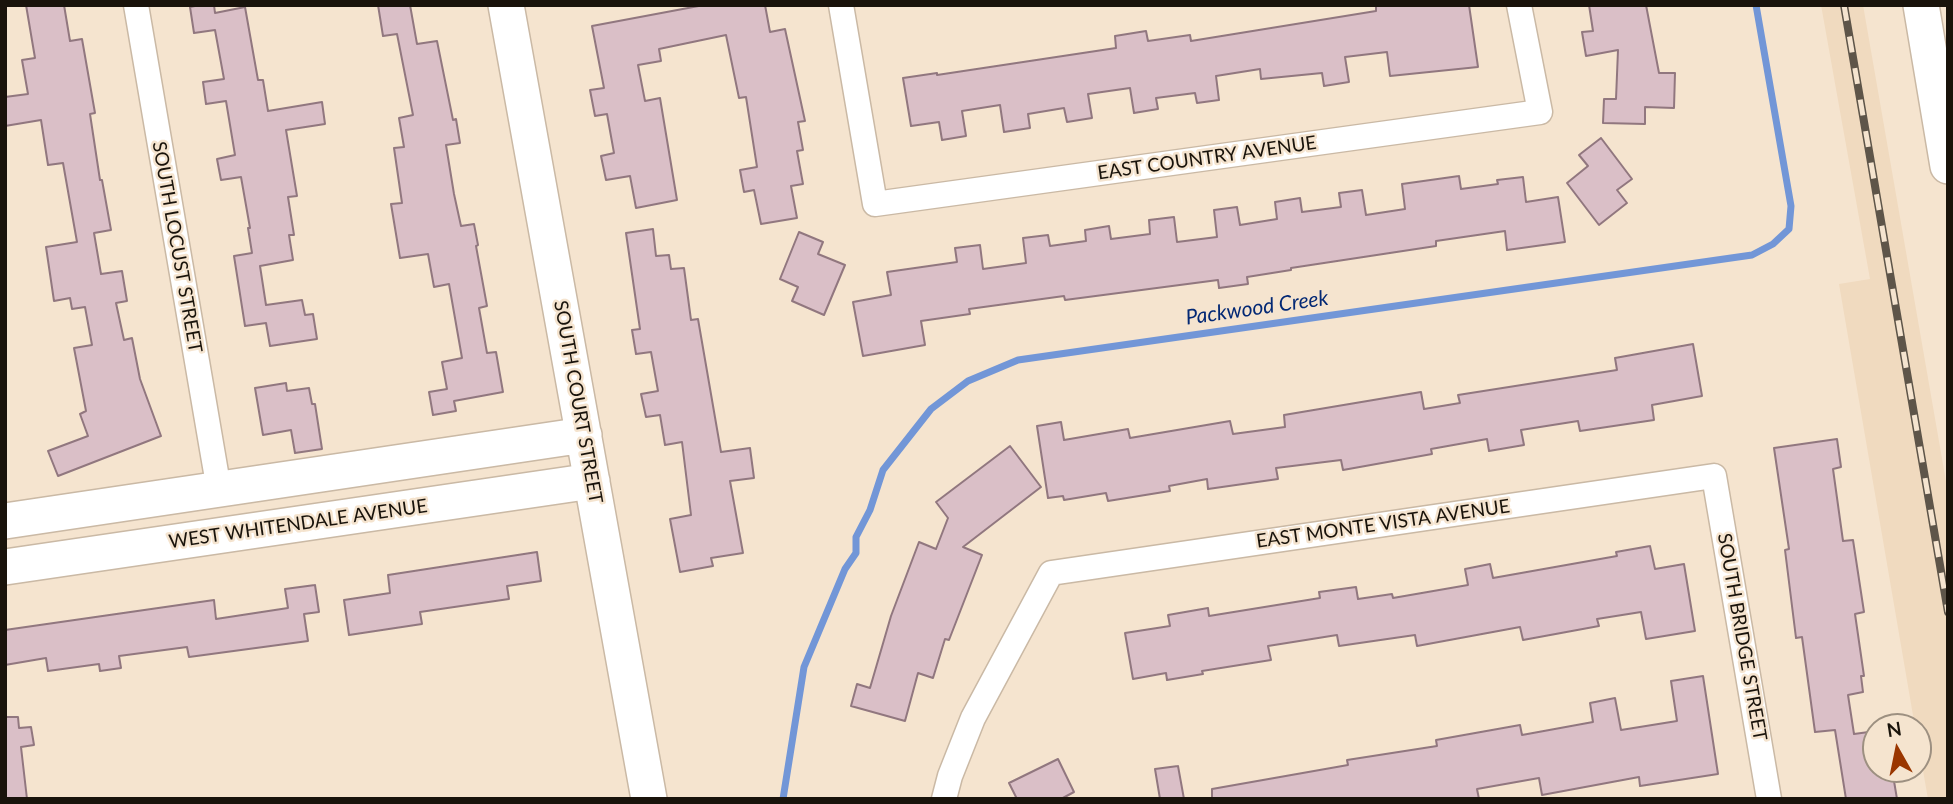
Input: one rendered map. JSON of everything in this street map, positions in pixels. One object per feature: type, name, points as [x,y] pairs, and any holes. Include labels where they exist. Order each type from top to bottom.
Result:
[{"type":"street","name":"SOUTH LOCUST STREET","points":[[136,5],[219,490]]},
{"type":"street","name":"SOUTH COURT STREET","points":[[506,5],[649,799]]},
{"type":"street","name":"EAST COUNTRY AVENUE","points":[[841,5],[875,204],[1540,112],[1519,5]]},
{"type":"street","points":[[1921,5],[1943,114],[1948,166]]},
{"type":"street","points":[[5,521],[584,435]]},
{"type":"street","name":"EAST MONTE VISTA AVENUE","points":[[944,799],[950,776],[974,719],[1051,573],[1714,476]]},
{"type":"street","name":"SOUTH BRIDGE STREET","points":[[1714,476],[1769,799]]},
{"type":"street","name":"WEST WHITENDALE AVENUE","points":[[5,567],[592,481]]},
{"type":"shaded area","points":[[1821,5],[1863,5],[1948,493],[1948,799],[1928,799],[1925,783],[1932,783],[1932,713],[1913,713],[1839,284],[1870,279]]},
{"type":"building","points":[[26,5],[64,5],[70,41],[82,39],[95,113],[90,114],[100,180],[111,230],[94,233],[101,274],[122,271],[127,301],[116,303],[124,340],[132,338],[140,379],[161,436],[58,476],[48,451],[88,436],[80,414],[86,411],[74,348],[92,345],[85,307],[72,309],[70,298],[54,301],[46,247],[77,242],[63,163],[48,165],[41,120],[5,126],[5,97],[28,94],[22,60],[35,58]]},
{"type":"building","points":[[214,5],[215,13],[245,7],[258,80],[263,80],[268,111],[322,102],[325,124],[286,130],[297,196],[288,197],[294,235],[289,235],[293,260],[260,266],[266,305],[302,300],[305,315],[313,314],[317,339],[270,346],[266,323],[245,326],[234,256],[252,253],[250,228],[241,177],[221,180],[217,159],[235,155],[226,101],[206,104],[203,82],[224,79],[215,30],[194,33],[190,7]]},
{"type":"building","points":[[378,5],[410,5],[417,44],[437,41],[460,143],[446,145],[454,194],[461,226],[474,224],[487,306],[479,308],[487,353],[496,352],[503,392],[454,401],[456,411],[433,415],[429,392],[447,389],[442,362],[462,358],[449,284],[434,287],[428,254],[400,258],[391,204],[402,203],[394,148],[404,147],[399,118],[413,115],[397,34],[383,36]]},
{"type":"building","points":[[704,5],[765,5],[770,32],[785,29],[805,121],[798,122],[803,150],[797,151],[803,184],[791,186],[797,218],[761,224],[754,190],[744,192],[740,170],[757,167],[746,97],[739,98],[726,35],[659,49],[661,61],[638,65],[645,101],[660,98],[677,200],[636,208],[630,176],[606,180],[601,156],[614,153],[607,114],[595,116],[590,90],[604,88],[592,26]]},
{"type":"building","points":[[1376,5],[1469,5],[1478,67],[1390,76],[1387,52],[1345,57],[1349,82],[1324,86],[1322,73],[1261,79],[1260,69],[1216,76],[1219,100],[1197,103],[1195,93],[1156,98],[1158,109],[1134,113],[1130,88],[1088,94],[1092,118],[1067,122],[1064,108],[1028,114],[1030,128],[1004,132],[1000,105],[962,111],[966,136],[942,140],[939,122],[911,126],[903,78],[1116,48],[1115,36],[1146,31],[1148,41],[1190,35],[1191,41],[1376,11]]},
{"type":"building","points":[[1589,5],[1646,5],[1659,73],[1675,73],[1674,108],[1645,107],[1645,124],[1603,123],[1604,99],[1616,99],[1618,50],[1586,56],[1582,32],[1593,31]]},
{"type":"building","points":[[1601,138],[1632,179],[1617,190],[1627,203],[1599,225],[1567,183],[1588,166],[1579,155]]},
{"type":"building","points":[[1459,176],[1461,189],[1498,184],[1497,180],[1523,177],[1526,202],[1558,197],[1565,242],[1507,250],[1505,231],[1436,241],[1436,246],[1247,277],[1248,284],[1219,288],[1218,280],[1065,300],[1064,296],[969,309],[970,314],[921,321],[925,345],[863,356],[853,302],[891,295],[887,272],[957,262],[955,248],[980,245],[983,269],[1026,263],[1023,238],[1048,235],[1050,246],[1086,241],[1085,230],[1109,226],[1111,239],[1150,234],[1149,220],[1174,217],[1177,242],[1217,237],[1214,210],[1237,207],[1240,225],[1277,219],[1275,202],[1300,198],[1302,212],[1341,207],[1339,193],[1362,190],[1366,215],[1405,209],[1402,184]]},
{"type":"building","points":[[653,229],[656,256],[669,255],[671,269],[684,268],[691,320],[698,319],[721,452],[750,448],[754,478],[730,481],[743,553],[711,558],[713,566],[680,572],[670,519],[691,515],[682,442],[665,445],[660,415],[646,417],[641,394],[658,391],[651,352],[636,354],[632,330],[640,329],[626,233]]},
{"type":"building","points":[[799,232],[823,242],[818,254],[845,265],[824,315],[792,301],[798,287],[780,279]]},
{"type":"building","points":[[1693,344],[1702,396],[1652,405],[1654,420],[1580,431],[1578,421],[1521,430],[1524,445],[1489,451],[1487,439],[1431,449],[1432,454],[1343,470],[1341,460],[1276,468],[1278,479],[1208,489],[1207,479],[1169,486],[1170,491],[1108,501],[1106,493],[1064,500],[1063,496],[1048,498],[1037,426],[1061,422],[1064,440],[1128,429],[1130,438],[1230,421],[1233,434],[1285,427],[1284,415],[1421,392],[1424,409],[1460,403],[1458,395],[1617,370],[1615,358]]},
{"type":"building","points":[[286,383],[287,391],[309,388],[312,404],[315,404],[322,449],[295,453],[291,430],[263,435],[255,388]]},
{"type":"building","points":[[1837,439],[1841,467],[1833,469],[1843,541],[1853,540],[1864,612],[1855,614],[1864,676],[1861,676],[1863,692],[1848,695],[1854,734],[1862,733],[1862,783],[1894,783],[1897,799],[1846,799],[1835,730],[1815,732],[1802,637],[1796,638],[1785,550],[1789,549],[1774,448]]},
{"type":"building","points":[[1010,446],[1041,487],[963,547],[982,555],[949,640],[945,639],[933,678],[918,673],[905,721],[851,706],[857,684],[870,688],[891,616],[919,542],[936,549],[948,518],[936,502]]},
{"type":"building","points":[[1650,546],[1655,569],[1684,564],[1695,631],[1646,639],[1641,612],[1597,619],[1599,626],[1523,640],[1520,627],[1417,646],[1415,635],[1339,646],[1337,635],[1268,646],[1271,660],[1202,671],[1203,674],[1167,680],[1166,673],[1133,679],[1125,633],[1170,626],[1168,615],[1208,608],[1209,616],[1320,598],[1319,592],[1356,587],[1358,599],[1392,594],[1393,598],[1468,585],[1465,569],[1490,564],[1493,578],[1617,556],[1616,552]]},
{"type":"building","points":[[537,552],[541,581],[507,586],[509,599],[420,612],[422,624],[349,635],[344,600],[390,593],[388,575]]},
{"type":"building","points":[[315,585],[319,612],[304,614],[308,641],[189,657],[187,647],[119,656],[121,668],[100,671],[99,664],[48,671],[46,658],[5,665],[5,630],[214,600],[216,619],[288,608],[285,589]]},
{"type":"building","points":[[1703,676],[1718,774],[1640,786],[1639,777],[1542,795],[1539,778],[1477,789],[1479,799],[1212,799],[1212,789],[1348,765],[1347,760],[1437,746],[1436,740],[1520,725],[1522,735],[1593,722],[1590,703],[1615,698],[1621,730],[1677,721],[1671,681]]},
{"type":"building","points":[[5,717],[18,717],[19,728],[31,727],[34,745],[21,747],[27,799],[5,799]]},
{"type":"building","points":[[1058,759],[1074,792],[1061,799],[1017,799],[1009,783]]},
{"type":"building","points":[[1178,766],[1184,799],[1160,799],[1155,769]]},
{"type":"waterway","name":"Packwood Creek","points":[[783,799],[804,667],[845,569],[856,553],[856,537],[870,510],[883,470],[931,409],[968,381],[1018,360],[1752,255],[1773,244],[1789,229],[1791,206],[1756,5]]},
{"type":"railway","points":[[1844,5],[1948,612]]}]
